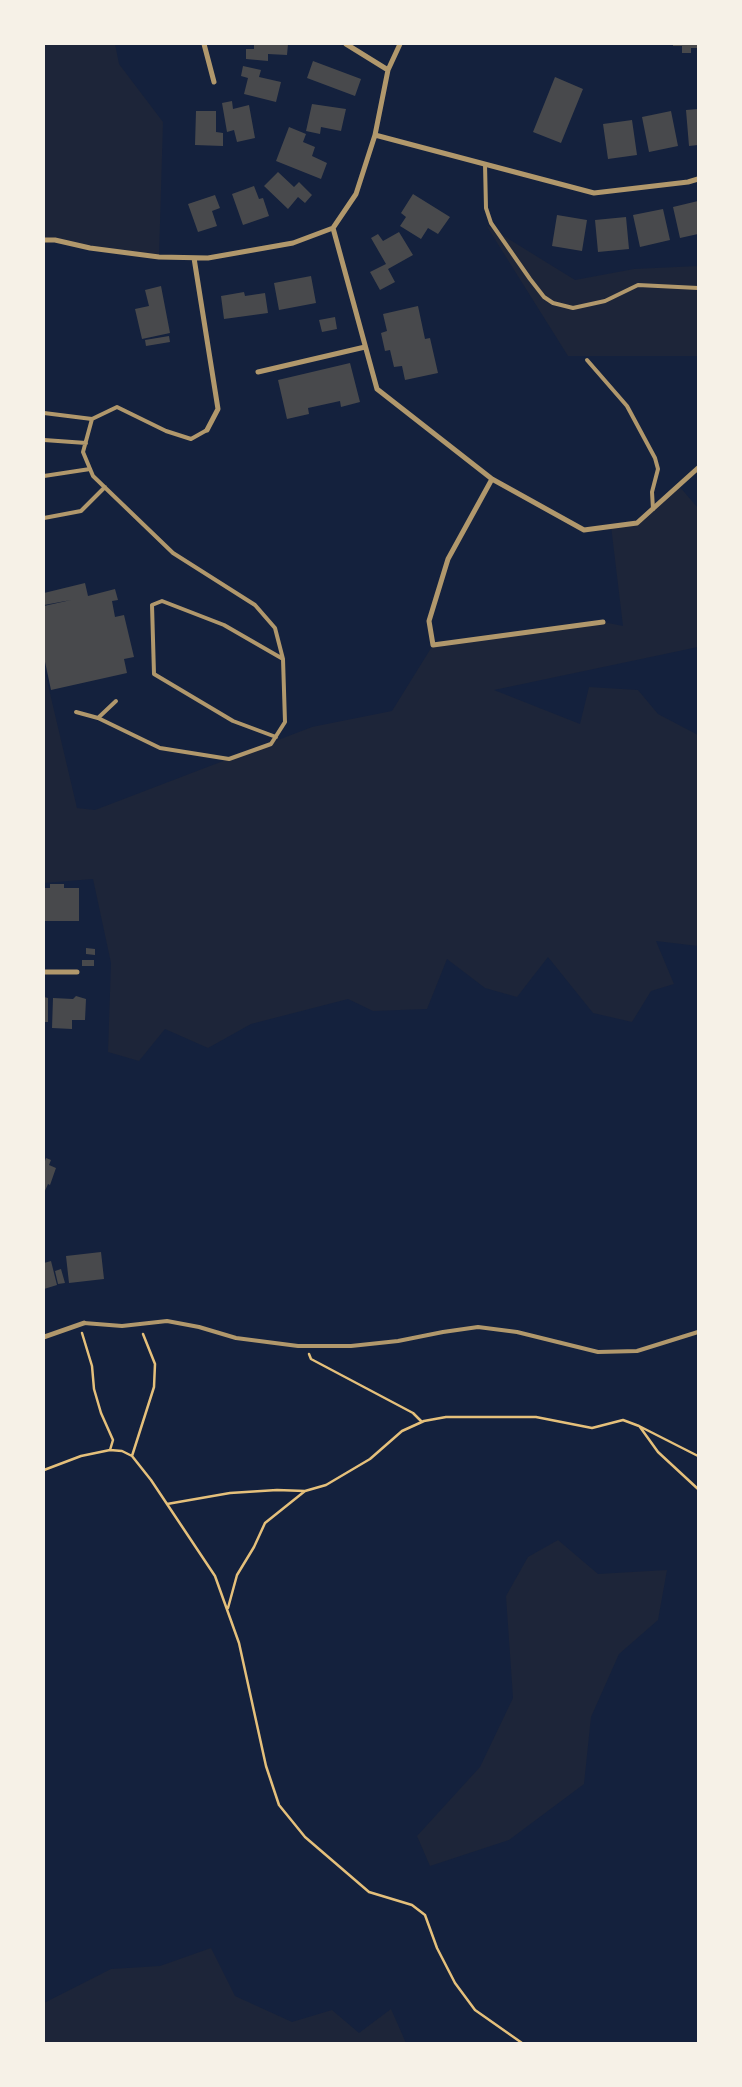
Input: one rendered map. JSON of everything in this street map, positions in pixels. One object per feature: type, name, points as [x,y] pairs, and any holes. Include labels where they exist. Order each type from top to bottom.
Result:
[{"type":"street","points":[[204,44],[214,82]]},
{"type":"street","points":[[346,44],[388,70]]},
{"type":"street","points":[[44,240],[55,240],[90,248],[159,257],[208,258],[293,243],[332,228],[356,194],[375,134],[388,70],[400,44]]},
{"type":"street","points":[[375,134],[594,193],[688,182],[698,179]]},
{"type":"street","points":[[332,228],[377,389],[492,479],[584,530],[638,523],[698,468]]},
{"type":"street","points":[[194,258],[218,410],[207,430]]},
{"type":"street","points":[[258,372],[365,347]]},
{"type":"street","points":[[492,479],[448,559],[429,621],[433,644],[603,622]]},
{"type":"street","points":[[44,972],[77,972]]},
{"type":"street","points":[[44,1337],[82,1324]]},
{"type":"lane","points":[[485,164],[486,208],[491,223],[544,297],[553,303],[573,308],[605,301],[638,284],[698,288]]},
{"type":"lane","points":[[587,360],[627,406],[655,458],[658,469],[652,492],[653,509]]},
{"type":"lane","points":[[44,413],[92,418],[117,408],[166,431],[190,439],[207,430]]},
{"type":"lane","points":[[76,712],[98,718],[160,748],[229,759],[271,744],[285,722],[283,659],[275,628],[256,605],[173,553],[93,476],[84,452],[92,418]]},
{"type":"lane","points":[[44,440],[86,443]]},
{"type":"lane","points":[[44,476],[90,469]]},
{"type":"lane","points":[[44,518],[81,511],[105,487]]},
{"type":"lane","points":[[276,737],[233,721],[154,674],[152,605],[162,601],[224,625],[283,659]]},
{"type":"lane","points":[[98,718],[116,701]]},
{"type":"lane","points":[[82,1324],[122,1326],[167,1321],[199,1327],[236,1338],[305,1346],[351,1346],[398,1342],[443,1332],[478,1327],[518,1332],[598,1352],[637,1351],[698,1332]]},
{"type":"path","points":[[132,1456],[154,1387],[155,1364],[149,1344],[138,1323]]},
{"type":"path","points":[[82,1324],[92,1366],[94,1389],[100,1414],[114,1440],[110,1450]]},
{"type":"path","points":[[305,1346],[311,1359],[413,1413],[422,1422]]},
{"type":"path","points":[[228,1609],[237,1574],[254,1547],[265,1523],[305,1492],[326,1485],[370,1459],[402,1431],[422,1422],[446,1417],[536,1417],[592,1428],[623,1420],[639,1426],[698,1456]]},
{"type":"path","points":[[639,1426],[658,1452],[698,1489]]},
{"type":"path","points":[[44,1470],[82,1456],[110,1450],[122,1451],[132,1456],[215,1576],[239,1643],[266,1766],[279,1805],[305,1837],[369,1892],[412,1905],[425,1916],[437,1948],[454,1983],[475,2010],[522,2043]]},
{"type":"path","points":[[167,1504],[230,1493],[277,1490],[305,1492]]},
{"type":"shaded area","points":[[44,44],[115,44],[119,64],[163,122],[159,257],[44,240]]},
{"type":"shaded area","points":[[486,225],[575,280],[634,269],[698,266],[698,356],[568,356]]},
{"type":"shaded area","points":[[679,486],[698,508],[698,647],[494,690],[580,724],[589,687],[638,690],[658,714],[698,735],[698,946],[656,941],[674,984],[651,991],[632,1022],[593,1013],[548,957],[517,997],[485,988],[447,959],[427,1009],[373,1011],[348,999],[251,1024],[208,1048],[165,1029],[139,1061],[108,1052],[111,963],[93,879],[44,883],[44,668],[77,808],[95,810],[312,727],[392,711],[433,645],[603,622],[623,626],[611,526],[637,523]]},
{"type":"shaded area","points":[[558,1540],[598,1574],[667,1570],[658,1620],[619,1654],[591,1717],[584,1784],[509,1840],[430,1866],[417,1836],[480,1767],[513,1698],[506,1596],[528,1557]]},
{"type":"shaded area","points":[[211,1948],[235,1996],[292,2022],[332,2010],[359,2033],[391,2009],[406,2043],[44,2043],[44,2003],[111,1969],[160,1966]]},
{"type":"building","points":[[254,44],[288,44],[287,55],[268,54],[268,61],[246,59],[246,49],[254,49]]},
{"type":"building","points":[[673,44],[698,44],[698,48],[691,48],[691,53],[682,53],[682,46],[673,46]]},
{"type":"building","points":[[313,61],[361,79],[355,96],[307,78]]},
{"type":"building","points":[[243,66],[261,70],[259,77],[281,82],[276,102],[244,94],[248,78],[241,76]]},
{"type":"building","points":[[555,77],[583,89],[561,143],[533,132]]},
{"type":"building","points":[[232,101],[233,109],[249,105],[255,138],[237,142],[234,130],[227,132],[222,103]]},
{"type":"building","points":[[312,104],[346,109],[341,131],[321,127],[320,134],[306,131]]},
{"type":"building","points":[[698,109],[698,145],[689,146],[686,110]]},
{"type":"building","points":[[196,111],[216,111],[216,132],[223,133],[223,146],[195,145]]},
{"type":"building","points":[[671,111],[678,146],[649,152],[642,117]]},
{"type":"building","points":[[632,120],[637,155],[608,159],[603,124]]},
{"type":"building","points":[[289,127],[306,134],[303,142],[315,147],[312,156],[327,163],[321,179],[276,161]]},
{"type":"building","points":[[278,172],[294,187],[299,182],[312,195],[305,203],[298,197],[288,209],[264,186]]},
{"type":"building","points":[[254,186],[259,199],[263,198],[269,216],[243,225],[232,194]]},
{"type":"building","points":[[413,194],[450,217],[438,234],[428,228],[421,239],[400,226],[406,217],[401,213]]},
{"type":"building","points":[[215,195],[220,208],[212,211],[217,226],[198,232],[188,204]]},
{"type":"building","points":[[698,201],[698,234],[680,238],[673,207]]},
{"type":"building","points":[[663,209],[670,240],[640,247],[633,215]]},
{"type":"building","points":[[557,215],[587,220],[582,251],[552,246]]},
{"type":"building","points":[[626,217],[629,249],[598,252],[595,220]]},
{"type":"building","points":[[399,232],[413,255],[388,269],[395,282],[380,290],[370,272],[386,264],[371,238],[378,234],[383,241]]},
{"type":"building","points":[[311,276],[316,303],[279,310],[274,283]]},
{"type":"building","points":[[161,286],[170,333],[142,339],[135,309],[149,306],[145,290]]},
{"type":"building","points":[[244,292],[245,296],[265,293],[268,313],[224,319],[221,296]]},
{"type":"building","points":[[418,306],[425,339],[430,338],[438,373],[405,380],[402,366],[394,367],[390,350],[385,351],[381,333],[387,331],[383,314]]},
{"type":"building","points":[[335,317],[337,329],[322,332],[319,320]]},
{"type":"building","points":[[169,336],[170,342],[146,346],[145,340]]},
{"type":"building","points":[[350,363],[360,402],[341,407],[340,401],[308,408],[309,414],[287,419],[278,380]]},
{"type":"building","points":[[85,583],[88,596],[115,589],[118,600],[112,601],[115,617],[124,615],[134,657],[124,659],[127,673],[51,690],[44,657],[44,606],[71,600],[44,605],[44,593]]},
{"type":"building","points":[[50,884],[64,884],[64,888],[79,888],[79,921],[44,921],[44,888],[50,888]]},
{"type":"building","points":[[86,948],[95,949],[95,955],[86,954]]},
{"type":"building","points":[[82,960],[94,960],[94,966],[82,966]]},
{"type":"building","points":[[76,996],[86,999],[85,1020],[72,1020],[72,1029],[52,1028],[53,998],[73,999]]},
{"type":"building","points":[[44,997],[48,998],[48,1022],[44,1022]]},
{"type":"building","points":[[46,1158],[51,1160],[49,1165],[56,1168],[50,1185],[48,1184],[44,1193],[44,1164]]},
{"type":"building","points":[[101,1252],[104,1279],[69,1283],[66,1256]]},
{"type":"building","points":[[51,1261],[57,1285],[44,1289],[44,1263]]},
{"type":"building","points":[[61,1269],[65,1283],[58,1284],[55,1271]]}]
